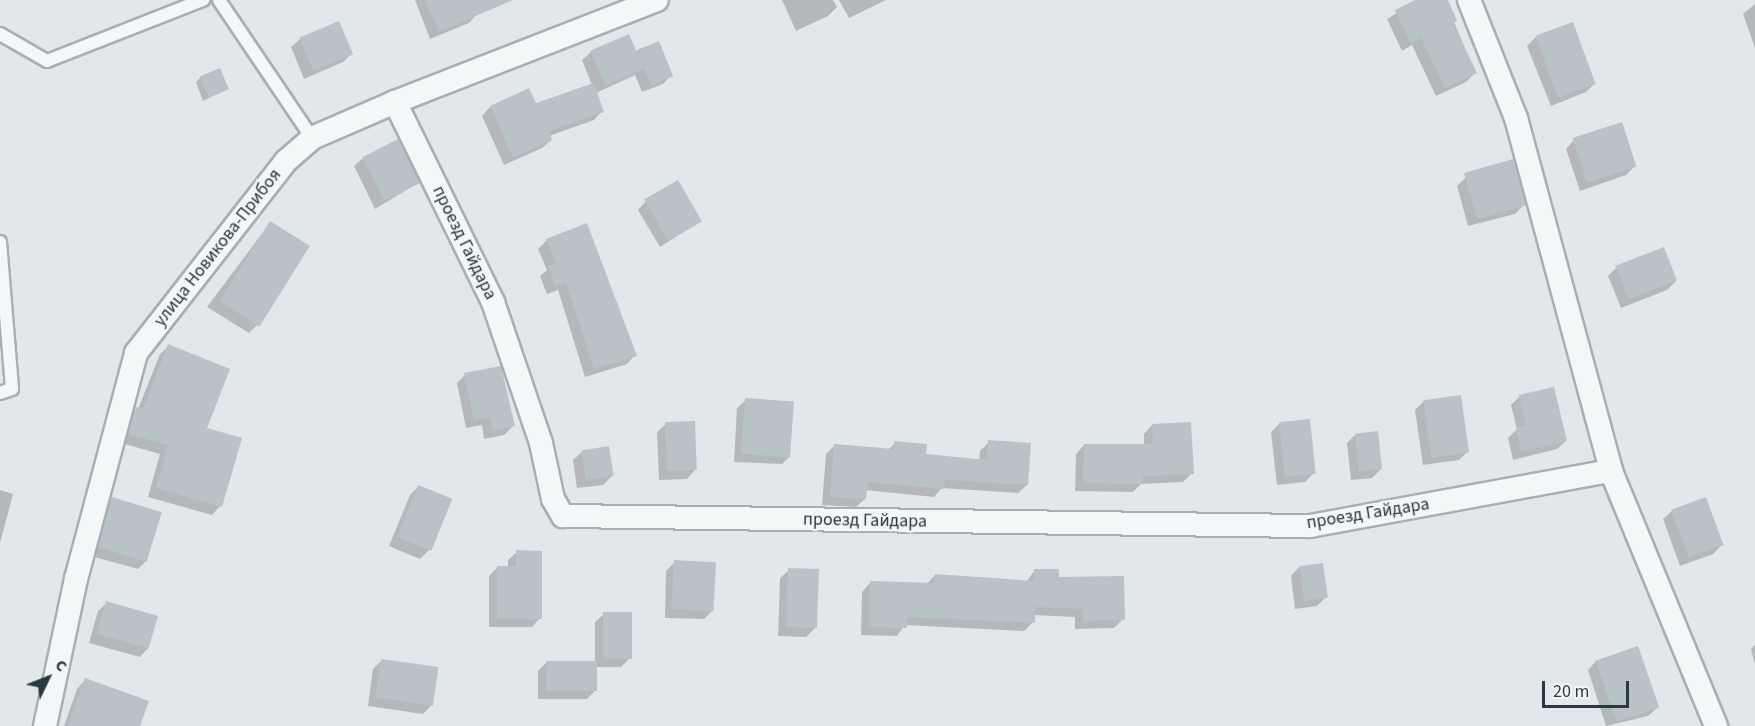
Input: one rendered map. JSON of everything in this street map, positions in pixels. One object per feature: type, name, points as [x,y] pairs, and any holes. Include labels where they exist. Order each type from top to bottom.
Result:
[{"type":"street","name":"улица Новикова-Прибоя","points":[[45,726],[75,579],[136,353],[286,162],[312,138],[395,102],[657,0]]},
{"type":"street","points":[[1469,0],[1516,118],[1611,471],[1716,726]]},
{"type":"street","name":"проезд Гайдара","points":[[395,102],[494,302],[541,443],[553,499],[563,516],[1310,526],[1611,471]]},
{"type":"lane","points":[[0,34],[47,61],[203,0]]},
{"type":"lane","points":[[219,0],[312,138]]},
{"type":"lane","points":[[0,242],[12,389],[0,393]]},
{"type":"building","points":[[425,0],[513,0],[439,32]]},
{"type":"building","points":[[1415,0],[1448,0],[1457,21],[1453,23],[1477,73],[1445,88],[1421,38],[1411,43],[1395,10]]},
{"type":"building","points":[[339,21],[353,54],[313,71],[299,38]]},
{"type":"building","points":[[1573,22],[1596,84],[1558,98],[1535,36]]},
{"type":"building","points":[[629,34],[644,69],[605,85],[590,50]]},
{"type":"building","points":[[659,41],[673,76],[651,85],[637,50]]},
{"type":"building","points":[[220,68],[229,89],[209,98],[200,77]]},
{"type":"building","points":[[594,83],[604,112],[549,131],[552,140],[513,158],[490,106],[529,88],[536,103]]},
{"type":"building","points":[[1622,122],[1637,167],[1587,183],[1573,138]]},
{"type":"building","points":[[398,139],[420,183],[385,201],[362,157]]},
{"type":"building","points":[[1513,159],[1526,205],[1477,219],[1464,173]]},
{"type":"building","points":[[678,180],[702,222],[668,241],[644,200]]},
{"type":"building","points":[[270,221],[310,246],[260,326],[220,302]]},
{"type":"building","points":[[587,223],[637,356],[594,369],[566,282],[556,286],[548,266],[556,263],[546,239]]},
{"type":"building","points":[[1664,247],[1677,281],[1628,299],[1615,266]]},
{"type":"building","points":[[168,344],[230,369],[207,428],[242,438],[222,507],[156,488],[168,445],[128,434],[136,407],[143,409]]},
{"type":"building","points":[[501,366],[515,426],[493,431],[490,417],[474,420],[464,373]]},
{"type":"building","points":[[1554,387],[1567,441],[1521,452],[1516,428],[1526,425],[1519,395]]},
{"type":"building","points":[[1461,395],[1469,452],[1431,458],[1423,400]]},
{"type":"building","points":[[745,398],[794,401],[790,457],[741,454]]},
{"type":"building","points":[[1310,419],[1316,474],[1285,477],[1279,422]]},
{"type":"building","points":[[695,421],[697,470],[667,471],[665,422]]},
{"type":"building","points":[[1191,422],[1194,474],[1143,476],[1143,484],[1083,483],[1084,444],[1153,444],[1152,424]]},
{"type":"building","points":[[1378,431],[1382,469],[1359,471],[1355,433]]},
{"type":"building","points":[[988,440],[1031,443],[1028,485],[945,480],[944,489],[868,482],[866,499],[830,497],[834,444],[894,449],[894,441],[927,444],[926,454],[987,460]]},
{"type":"building","points":[[609,446],[614,476],[586,480],[581,450]]},
{"type":"building","points":[[418,485],[452,499],[431,551],[397,537]]},
{"type":"building","points":[[112,497],[162,512],[147,562],[97,547]]},
{"type":"building","points":[[1706,497],[1723,545],[1689,558],[1671,510]]},
{"type":"building","points":[[516,550],[542,551],[542,619],[497,619],[497,566],[516,566]]},
{"type":"building","points":[[674,560],[716,562],[713,611],[671,609]]},
{"type":"building","points":[[1323,563],[1328,598],[1304,601],[1299,566]]},
{"type":"building","points":[[788,568],[819,569],[817,628],[786,627]]},
{"type":"building","points":[[1034,569],[1059,569],[1059,577],[1124,576],[1125,620],[1083,621],[1083,609],[1035,607],[1035,623],[907,617],[907,628],[869,627],[870,581],[934,583],[935,574],[1034,581]]},
{"type":"building","points":[[106,601],[158,616],[149,649],[97,634]]},
{"type":"building","points":[[603,612],[632,612],[632,659],[603,659]]},
{"type":"building","points":[[1638,646],[1659,707],[1617,722],[1595,661]]},
{"type":"building","points":[[381,659],[438,667],[433,706],[376,698]]},
{"type":"building","points":[[546,661],[597,661],[597,691],[546,691]]},
{"type":"building","points":[[85,678],[149,701],[140,726],[68,726]]}]
